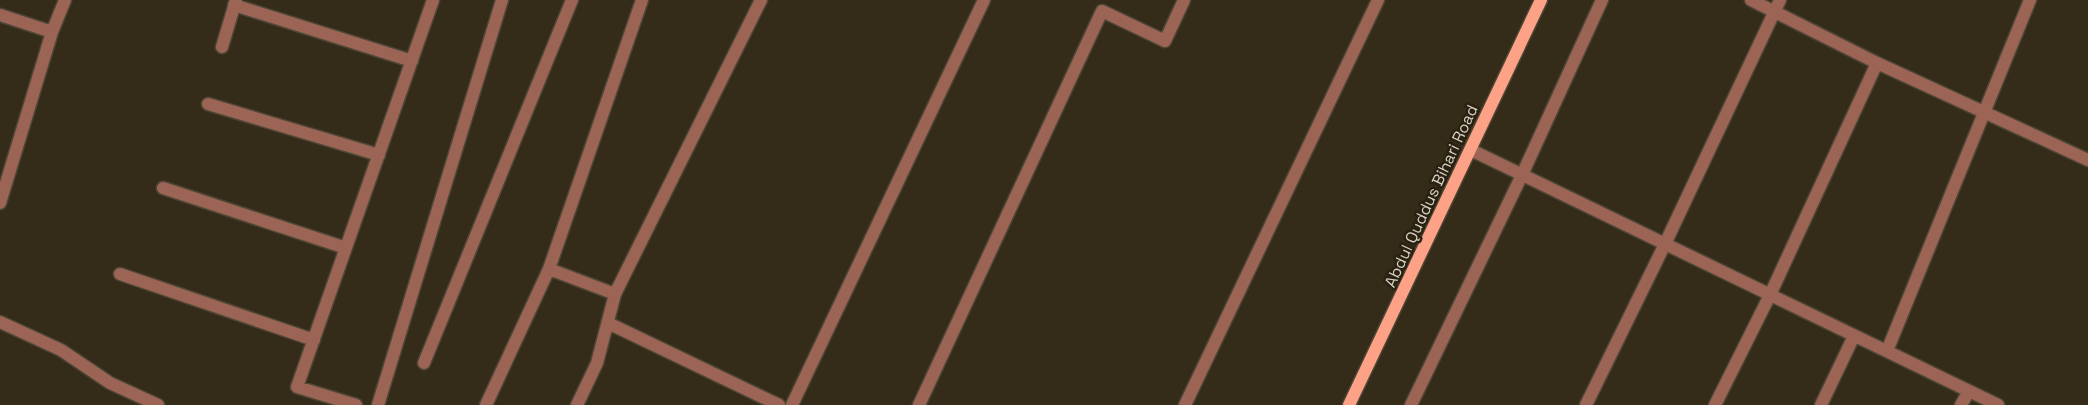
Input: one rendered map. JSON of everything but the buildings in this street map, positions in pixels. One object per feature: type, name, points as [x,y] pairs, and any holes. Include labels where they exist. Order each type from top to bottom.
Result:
[{"type":"main road","name":"Abdul Quddus Bihari Road","points":[[1349,405],[1541,0]]},
{"type":"street","points":[[0,203],[52,32],[65,0]]},
{"type":"street","points":[[356,405],[297,387],[433,0]]},
{"type":"street","points":[[378,405],[502,0]]},
{"type":"street","points":[[424,363],[572,0]]},
{"type":"street","points":[[486,405],[549,269],[642,0]]},
{"type":"street","points":[[577,405],[596,364],[616,294],[761,0]]},
{"type":"street","points":[[792,405],[984,0]]},
{"type":"street","points":[[919,405],[1102,10],[1164,41],[1184,0]]},
{"type":"street","points":[[1184,405],[1378,0]]},
{"type":"street","points":[[1410,405],[1522,175],[1602,0]]},
{"type":"street","points":[[1752,0],[1777,6],[1877,63],[2088,160]]},
{"type":"street","points":[[1887,351],[2030,0]]},
{"type":"street","points":[[222,47],[235,2],[412,61]]},
{"type":"street","points":[[1586,405],[1665,244],[1777,6]]},
{"type":"street","points":[[0,15],[52,32]]},
{"type":"street","points":[[1715,405],[1770,295],[1877,63]]},
{"type":"street","points":[[208,104],[379,155]]},
{"type":"street","points":[[1471,150],[1998,405]]},
{"type":"street","points":[[163,188],[346,248]]},
{"type":"street","points":[[549,269],[616,294]]},
{"type":"street","points":[[120,274],[314,340]]},
{"type":"street","points":[[0,322],[61,350],[110,383],[158,405]]},
{"type":"street","points":[[608,323],[779,405]]},
{"type":"street","points":[[1821,405],[1854,336]]},
{"type":"street","points":[[1962,405],[1969,391]]}]
